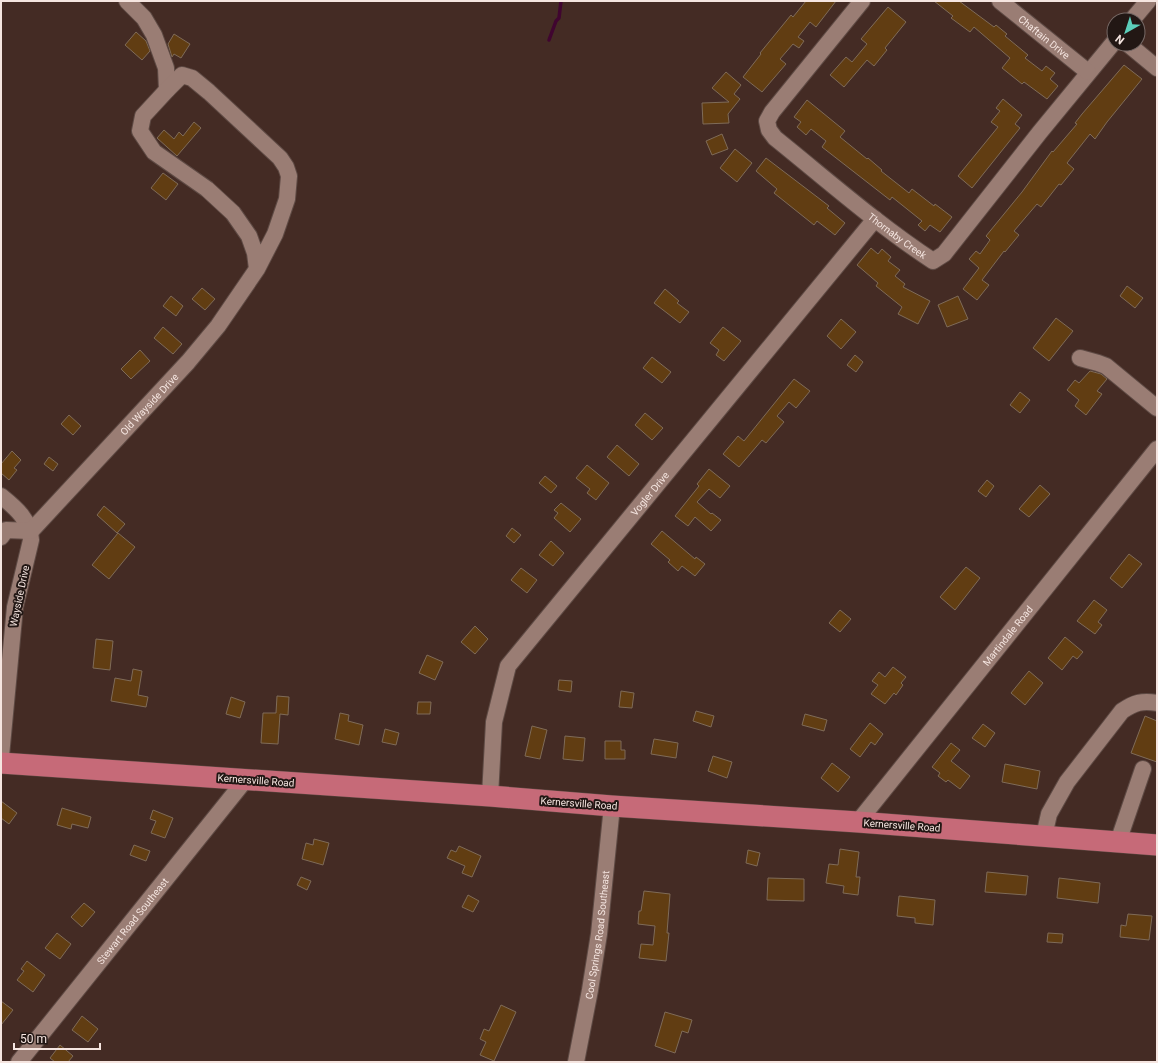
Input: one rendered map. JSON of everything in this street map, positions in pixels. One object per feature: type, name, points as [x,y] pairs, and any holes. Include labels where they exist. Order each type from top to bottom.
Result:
[{"type":"main road","name":"Kernersville Road","points":[[1,763],[858,822],[1157,845]]},
{"type":"street","points":[[127,1],[144,18],[154,34],[166,68],[167,90],[143,116],[140,131],[154,152],[207,189],[233,213],[250,236],[257,269]]},
{"type":"street","name":"Thornaby Creek","points":[[862,1],[772,112],[767,121],[769,130],[775,138],[876,219],[933,261],[944,254],[1106,51]]},
{"type":"street","name":"Chaftain Drive","points":[[1000,1],[1088,72]]},
{"type":"street","points":[[1138,52],[1157,68]]},
{"type":"street","name":"Old Wayside Drive","points":[[30,531],[188,362],[218,326],[257,269],[275,234],[287,199],[289,176],[286,167],[280,158],[209,92],[192,78],[182,76],[167,90]]},
{"type":"street","name":"Vogler Drive","points":[[490,796],[494,722],[508,666],[876,219]]},
{"type":"street","points":[[1080,358],[1098,362],[1106,366],[1157,408]]},
{"type":"street","name":"Martindale Road","points":[[858,822],[1157,449]]},
{"type":"street","name":"Wayside Drive","points":[[1,496],[21,513],[28,525],[31,540],[30,549],[8,605],[1,756]]},
{"type":"street","points":[[3,531],[30,531]]},
{"type":"street","points":[[1044,836],[1049,814],[1067,782],[1122,711],[1133,704],[1148,701],[1157,702]]},
{"type":"street","points":[[1118,842],[1143,769]]},
{"type":"street","name":"Stewart Road Southeast","points":[[19,1062],[246,780]]},
{"type":"street","name":"Cool Springs Road Southeast","points":[[576,1062],[599,934],[612,806]]},
{"type":"building","points":[[806,1],[836,1],[816,27],[810,22],[798,37],[804,41],[799,48],[793,44],[780,59],[786,64],[762,92],[743,77],[761,54],[760,53],[791,15],[793,17]]},
{"type":"building","points":[[934,1],[959,1],[994,27],[996,25],[1007,34],[1005,36],[1028,55],[1025,58],[1042,71],[1046,66],[1055,73],[1050,79],[1058,86],[1047,99],[1024,82],[1022,84],[1002,68],[1010,58],[974,27],[970,32],[951,18],[953,16]]},
{"type":"building","points":[[888,7],[906,22],[885,48],[887,50],[874,66],[867,60],[844,87],[830,75],[846,57],[852,62],[867,44],[861,39]]},
{"type":"building","points":[[136,32],[146,41],[150,51],[142,60],[125,45]]},
{"type":"building","points":[[174,34],[190,44],[181,58],[174,54],[172,57],[168,44]]},
{"type":"building","points":[[1124,65],[1142,79],[1095,139],[1090,134],[1067,163],[1074,169],[1061,185],[1059,184],[1041,207],[1037,204],[1014,231],[1019,235],[1005,252],[1004,251],[982,280],[989,285],[977,300],[963,289],[979,268],[969,259],[976,251],[980,254],[990,240],[986,236],[1022,192],[1052,151],[1053,152],[1077,124],[1075,123],[1082,114]]},
{"type":"building","points":[[726,72],[741,85],[734,94],[740,99],[728,114],[729,123],[703,124],[702,103],[729,102],[712,88]]},
{"type":"building","points":[[1003,99],[1022,115],[1015,124],[1020,128],[972,188],[958,176],[998,127],[991,122],[1000,111],[996,108]]},
{"type":"building","points":[[807,100],[845,131],[840,137],[867,159],[868,158],[882,170],[881,171],[909,193],[912,189],[934,206],[935,204],[952,217],[940,232],[930,225],[925,231],[918,225],[922,221],[892,197],[890,200],[822,147],[826,141],[811,129],[806,135],[797,127],[801,122],[794,117]]},
{"type":"building","points":[[194,122],[201,128],[177,156],[157,138],[164,130],[174,139],[179,132],[183,136]]},
{"type":"building","points":[[722,134],[728,149],[712,155],[706,141]]},
{"type":"building","points":[[735,149],[752,163],[737,182],[720,168]]},
{"type":"building","points":[[766,158],[829,206],[827,208],[845,223],[835,235],[817,221],[814,225],[774,193],[777,189],[756,171]]},
{"type":"building","points":[[163,173],[178,184],[166,200],[151,188]]},
{"type":"building","points":[[871,248],[878,254],[882,249],[891,257],[888,261],[900,270],[895,276],[905,284],[903,287],[930,301],[918,324],[898,314],[902,307],[876,286],[878,283],[857,265]]},
{"type":"building","points":[[1127,286],[1143,298],[1135,308],[1120,296]]},
{"type":"building","points":[[202,288],[215,299],[205,310],[192,299]]},
{"type":"building","points":[[665,289],[679,301],[677,303],[689,312],[680,323],[654,303]]},
{"type":"building","points":[[171,296],[183,306],[176,316],[163,306]]},
{"type":"building","points":[[958,296],[968,319],[947,327],[938,305]]},
{"type":"building","points":[[1056,318],[1073,331],[1049,361],[1033,348]]},
{"type":"building","points":[[841,319],[856,332],[841,349],[827,336]]},
{"type":"building","points":[[163,327],[182,344],[173,354],[154,338]]},
{"type":"building","points":[[723,327],[741,341],[724,361],[716,355],[719,350],[710,343]]},
{"type":"building","points":[[140,350],[150,361],[131,379],[121,369]]},
{"type":"building","points":[[855,355],[863,362],[856,372],[847,365]]},
{"type":"building","points":[[652,357],[671,372],[662,383],[643,368]]},
{"type":"building","points":[[1090,371],[1101,374],[1107,379],[1097,391],[1102,394],[1086,415],[1075,406],[1079,400],[1067,390],[1075,380],[1079,383]]},
{"type":"building","points":[[794,379],[810,391],[796,408],[789,402],[777,416],[784,422],[766,443],[762,440],[739,467],[723,454],[738,436],[744,441]]},
{"type":"building","points":[[1020,392],[1030,400],[1020,413],[1010,405]]},
{"type":"building","points":[[645,413],[663,428],[652,440],[635,425]]},
{"type":"building","points":[[69,415],[81,426],[73,435],[61,424]]},
{"type":"building","points":[[617,445],[639,464],[629,476],[607,457]]},
{"type":"building","points":[[12,451],[21,460],[14,468],[17,470],[9,480],[1,473],[1,464]]},
{"type":"building","points":[[49,457],[58,464],[53,471],[44,464]]},
{"type":"building","points":[[587,465],[609,483],[596,500],[587,493],[590,489],[576,478]]},
{"type":"building","points":[[709,469],[730,486],[720,498],[709,489],[697,502],[721,520],[711,531],[695,517],[688,526],[675,516],[699,486],[697,484]]},
{"type":"building","points":[[545,476],[557,486],[551,493],[539,483]]},
{"type":"building","points":[[987,480],[994,486],[986,497],[978,491]]},
{"type":"building","points":[[1040,485],[1050,494],[1029,517],[1019,509]]},
{"type":"building","points":[[561,503],[581,519],[570,532],[554,518],[558,513],[554,510]]},
{"type":"building","points":[[104,506],[125,524],[117,533],[97,515]]},
{"type":"building","points":[[512,528],[521,535],[514,543],[506,536]]},
{"type":"building","points":[[662,531],[695,559],[696,557],[705,564],[695,576],[682,566],[678,571],[668,562],[670,560],[651,544]]},
{"type":"building","points":[[118,533],[135,547],[109,579],[92,565]]},
{"type":"building","points":[[551,541],[564,553],[553,566],[539,555]]},
{"type":"building","points":[[1129,554],[1142,564],[1122,588],[1110,578]]},
{"type":"building","points":[[966,567],[980,578],[955,610],[940,597]]},
{"type":"building","points":[[521,568],[537,580],[527,593],[511,580]]},
{"type":"building","points":[[1094,600],[1107,610],[1098,622],[1102,625],[1095,634],[1077,621]]},
{"type":"building","points":[[840,610],[851,619],[840,632],[829,623]]},
{"type":"building","points":[[475,626],[488,639],[475,654],[461,642]]},
{"type":"building","points":[[1065,637],[1083,652],[1077,659],[1073,656],[1062,670],[1048,658]]},
{"type":"building","points":[[96,639],[113,641],[110,670],[93,668]]},
{"type":"building","points":[[427,655],[443,662],[435,680],[419,673]]},
{"type":"building","points":[[893,667],[906,677],[901,683],[903,685],[896,695],[894,693],[885,704],[871,694],[878,685],[872,681],[879,672],[885,677]]},
{"type":"building","points":[[133,669],[142,671],[138,695],[148,697],[146,707],[111,701],[115,678],[131,681]]},
{"type":"building","points":[[1029,671],[1043,683],[1025,705],[1011,693]]},
{"type":"building","points":[[559,680],[572,681],[571,692],[558,690]]},
{"type":"building","points":[[621,691],[634,693],[632,708],[619,707]]},
{"type":"building","points":[[277,696],[289,697],[288,715],[280,714],[278,744],[261,743],[263,713],[276,713]]},
{"type":"building","points":[[231,697],[245,702],[240,718],[226,714]]},
{"type":"building","points":[[418,702],[431,702],[430,714],[417,714]]},
{"type":"building","points":[[696,711],[714,716],[711,727],[693,721]]},
{"type":"building","points":[[340,713],[349,715],[348,721],[363,725],[359,745],[335,739]]},
{"type":"building","points":[[805,714],[827,720],[824,731],[802,725]]},
{"type":"building","points":[[1145,716],[1157,721],[1157,762],[1131,753]]},
{"type":"building","points":[[870,723],[883,734],[875,745],[871,742],[860,757],[850,749]]},
{"type":"building","points":[[983,724],[995,733],[985,747],[972,738]]},
{"type":"building","points":[[532,726],[547,730],[540,759],[525,756]]},
{"type":"building","points":[[385,729],[399,733],[396,745],[382,742]]},
{"type":"building","points":[[565,736],[585,738],[583,761],[563,759]]},
{"type":"building","points":[[654,739],[678,743],[676,758],[651,754]]},
{"type":"building","points":[[605,741],[621,741],[621,750],[625,750],[625,759],[605,759]]},
{"type":"building","points":[[951,743],[960,750],[951,761],[970,776],[960,789],[948,780],[946,782],[938,776],[940,773],[932,767]]},
{"type":"building","points":[[713,756],[732,762],[727,778],[708,771]]},
{"type":"building","points":[[832,763],[850,777],[838,792],[821,778]]},
{"type":"building","points":[[1005,764],[1040,771],[1037,789],[1002,782]]},
{"type":"building","points":[[1,801],[17,813],[9,824],[1,818]]},
{"type":"building","points":[[62,808],[91,817],[88,828],[72,824],[71,829],[57,825]]},
{"type":"building","points":[[153,810],[173,818],[165,838],[151,833],[156,821],[150,819]]},
{"type":"building","points":[[314,839],[329,843],[323,865],[302,859],[306,843],[313,845]]},
{"type":"building","points":[[134,845],[150,851],[146,861],[130,855]]},
{"type":"building","points":[[459,846],[481,856],[472,877],[462,873],[465,866],[447,858],[451,850],[456,852]]},
{"type":"building","points":[[840,849],[859,852],[856,877],[860,877],[858,895],[843,893],[844,886],[826,883],[829,864],[838,865]]},
{"type":"building","points":[[748,850],[760,853],[757,866],[746,863]]},
{"type":"building","points":[[987,872],[1028,876],[1026,895],[985,892]]},
{"type":"building","points":[[301,877],[311,881],[307,890],[297,885]]},
{"type":"building","points":[[768,878],[804,879],[804,901],[767,900]]},
{"type":"building","points":[[1059,878],[1100,883],[1098,903],[1057,898]]},
{"type":"building","points":[[644,891],[670,894],[667,933],[669,933],[666,961],[639,958],[641,944],[653,945],[655,926],[638,924],[639,911],[641,911]]},
{"type":"building","points":[[468,895],[479,901],[473,912],[462,907]]},
{"type":"building","points":[[899,896],[935,900],[933,925],[915,923],[915,918],[897,916]]},
{"type":"building","points":[[84,903],[95,912],[82,927],[71,917]]},
{"type":"building","points":[[1128,914],[1152,916],[1149,940],[1120,937],[1121,925],[1126,926]]},
{"type":"building","points":[[57,933],[71,944],[60,959],[45,948]]},
{"type":"building","points":[[1048,933],[1063,934],[1062,943],[1047,942]]},
{"type":"building","points":[[27,961],[45,975],[33,992],[17,980],[24,971],[21,969]]},
{"type":"building","points":[[1,1001],[13,1010],[1,1025]]},
{"type":"building","points":[[501,1005],[516,1012],[494,1061],[480,1055],[486,1042],[480,1039],[484,1029],[489,1031]]},
{"type":"building","points":[[665,1012],[692,1020],[688,1033],[682,1031],[675,1053],[655,1046]]},
{"type":"building","points":[[82,1016],[98,1029],[88,1042],[72,1030]]},
{"type":"building","points":[[60,1045],[73,1056],[68,1062],[55,1062],[50,1058]]},
{"type":"waterway","points":[[549,40],[556,21],[559,18],[561,1]]}]
